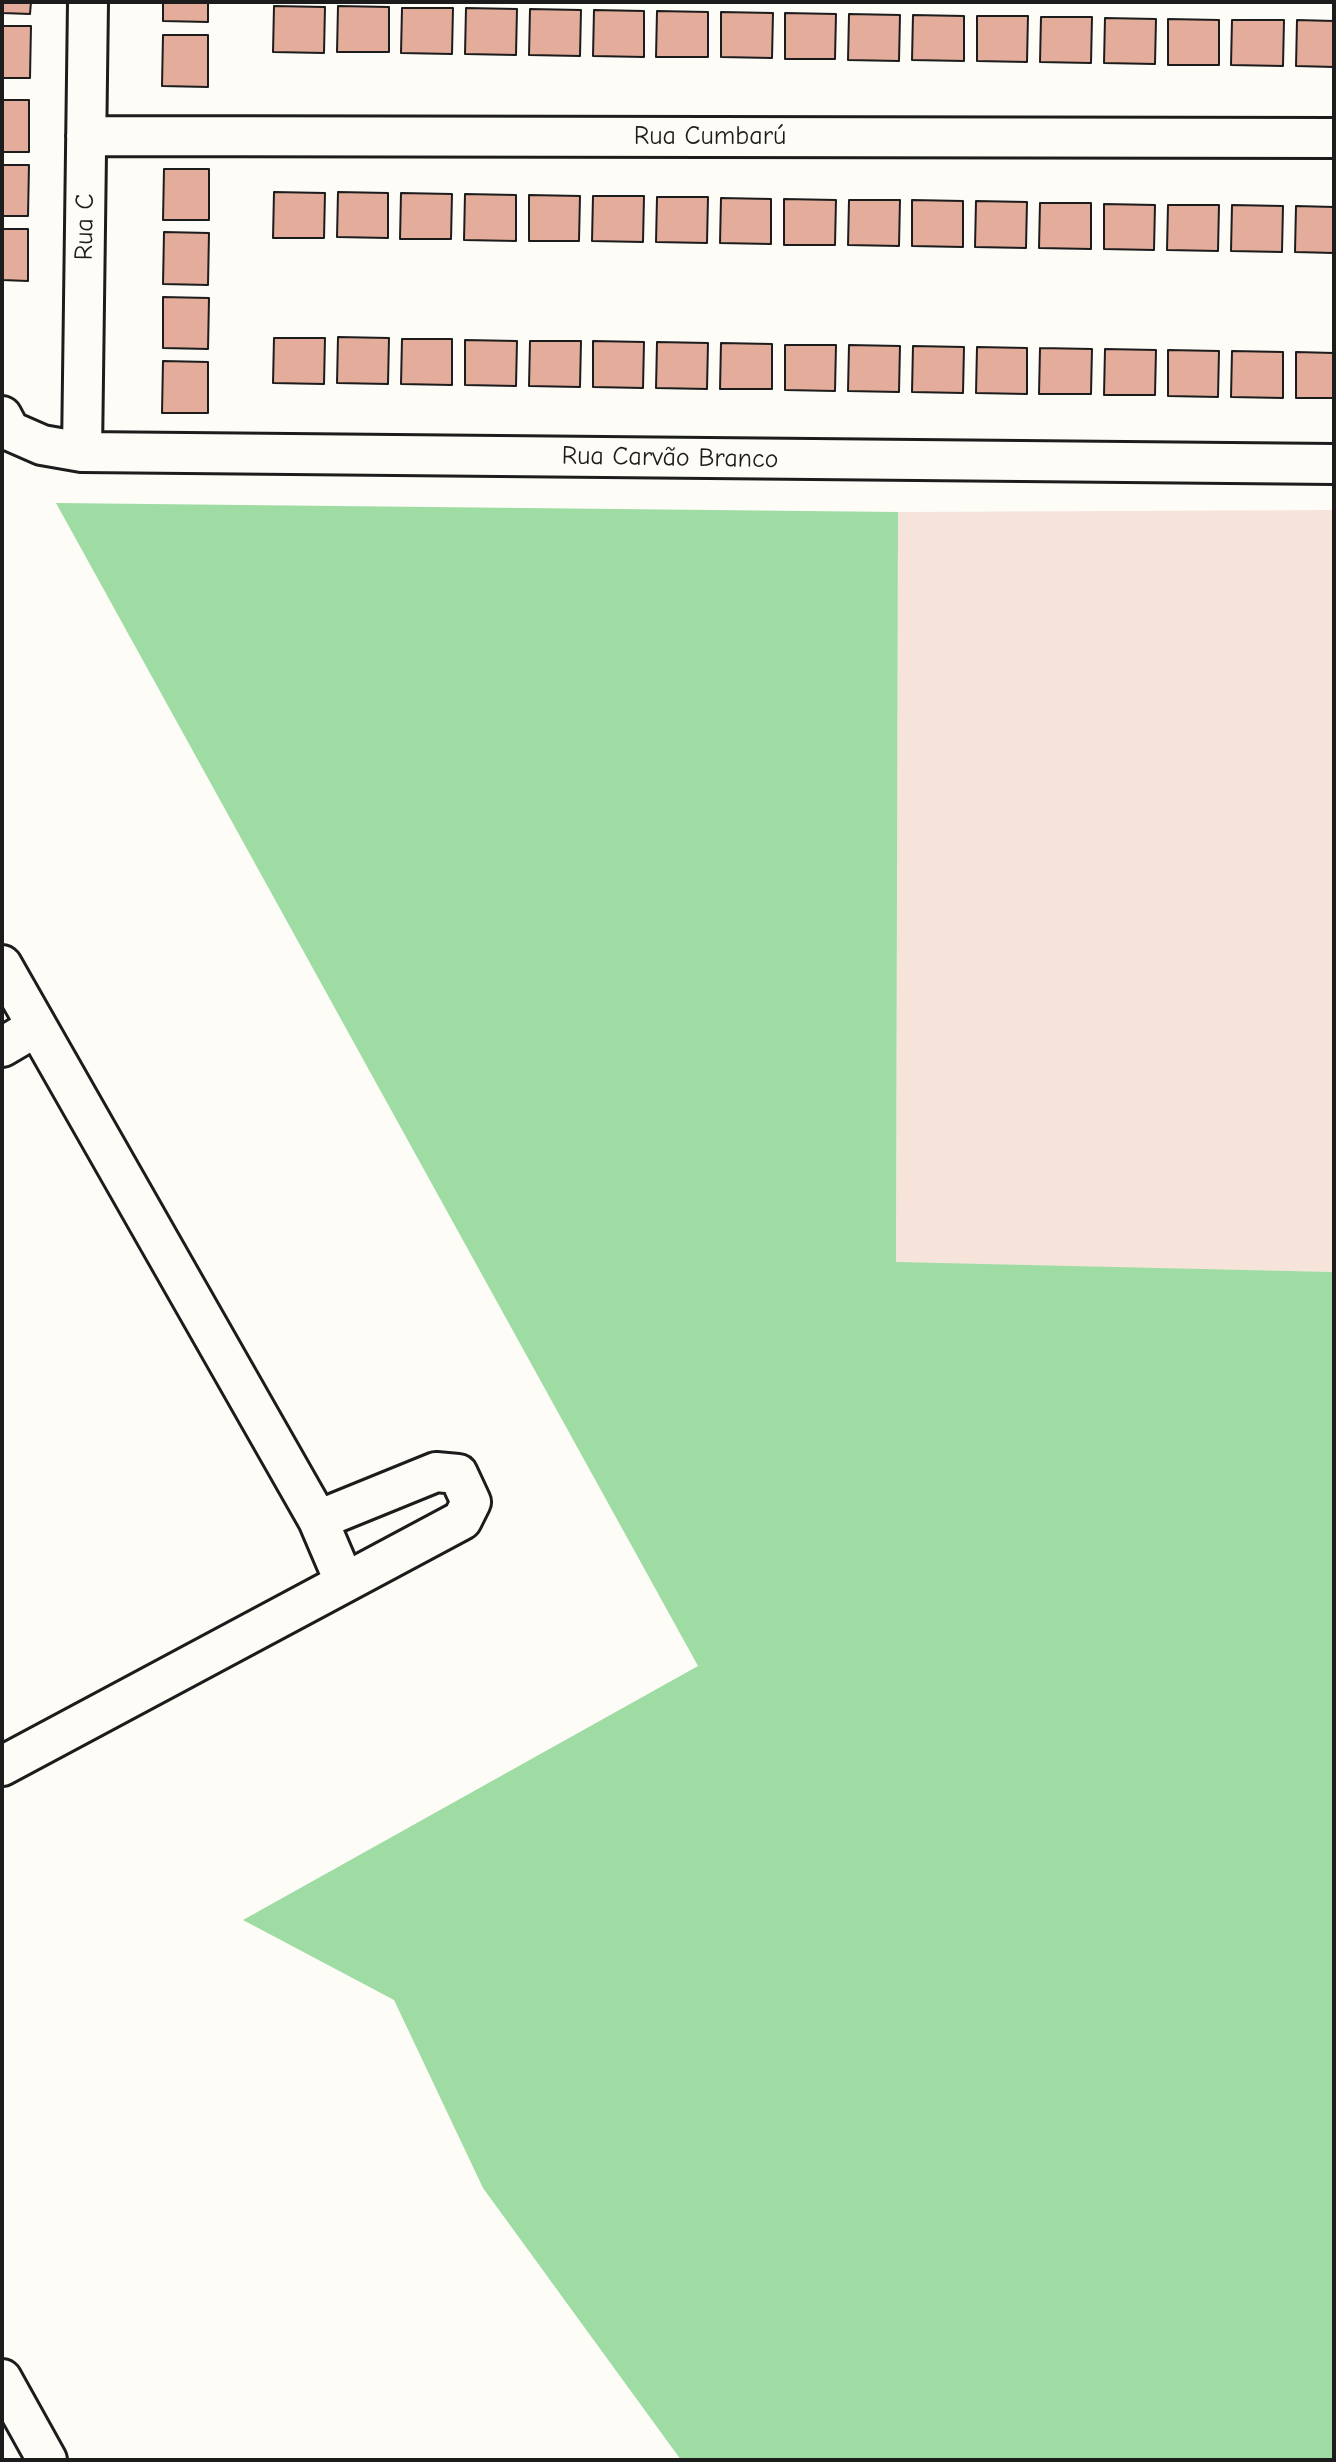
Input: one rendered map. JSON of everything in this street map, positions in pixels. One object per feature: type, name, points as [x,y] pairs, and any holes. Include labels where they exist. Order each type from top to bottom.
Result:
[{"type":"street","name":"Rua C","points":[[82,452],[88,2]]},
{"type":"street","name":"Rua Cumbarú","points":[[86,136],[1334,138]]},
{"type":"street","name":"Rua Carvão Branco","points":[[6,423],[42,445],[82,452],[1334,464]]},
{"type":"street","points":[[2,965],[318,1520],[344,1581]]},
{"type":"street","points":[[2,1047],[36,1027]]},
{"type":"street","points":[[2,1766],[462,1520],[471,1502],[458,1474],[436,1472],[318,1520]]},
{"type":"street","points":[[2,2379],[47,2460]]},
{"type":"shaded area","points":[[1334,510],[1334,1272],[896,1263],[898,512]]},
{"type":"green space","points":[[56,503],[898,512],[896,1262],[1334,1272],[1334,2460],[681,2460],[483,2188],[394,2000],[243,1920],[698,1666]]},
{"type":"building","points":[[2,2],[31,2],[30,14],[2,13]]},
{"type":"building","points":[[163,2],[208,2],[208,22],[163,21]]},
{"type":"building","points":[[274,6],[325,7],[324,53],[273,52]]},
{"type":"building","points":[[338,6],[389,7],[389,52],[337,52]]},
{"type":"building","points":[[402,8],[453,8],[452,54],[401,53]]},
{"type":"building","points":[[466,8],[517,9],[516,55],[465,54]]},
{"type":"building","points":[[530,9],[581,10],[580,56],[529,55]]},
{"type":"building","points":[[594,10],[644,11],[644,57],[593,56]]},
{"type":"building","points":[[657,11],[708,12],[708,57],[656,57]]},
{"type":"building","points":[[721,12],[773,13],[772,58],[721,57]]},
{"type":"building","points":[[785,13],[836,14],[835,59],[785,59]]},
{"type":"building","points":[[849,14],[900,15],[899,61],[848,60]]},
{"type":"building","points":[[913,15],[964,16],[964,61],[912,60]]},
{"type":"building","points":[[977,16],[1028,16],[1027,62],[977,61]]},
{"type":"building","points":[[1041,17],[1092,17],[1091,63],[1040,62]]},
{"type":"building","points":[[1105,18],[1156,19],[1155,64],[1104,63]]},
{"type":"building","points":[[1168,19],[1219,20],[1219,65],[1168,65]]},
{"type":"building","points":[[1232,20],[1284,20],[1283,66],[1231,65]]},
{"type":"building","points":[[1297,20],[1334,21],[1334,67],[1296,66]]},
{"type":"building","points":[[2,26],[31,26],[30,78],[2,78]]},
{"type":"building","points":[[163,35],[208,35],[208,87],[162,86]]},
{"type":"building","points":[[2,100],[29,100],[29,152],[2,152]]},
{"type":"building","points":[[2,165],[29,165],[28,216],[2,216]]},
{"type":"building","points":[[164,169],[209,169],[209,220],[163,220]]},
{"type":"building","points":[[274,192],[325,193],[324,238],[273,238]]},
{"type":"building","points":[[338,192],[388,193],[388,238],[337,237]]},
{"type":"building","points":[[401,193],[452,194],[451,239],[400,239]]},
{"type":"building","points":[[465,194],[516,195],[516,241],[464,240]]},
{"type":"building","points":[[529,195],[580,196],[579,241],[529,241]]},
{"type":"building","points":[[593,196],[644,196],[643,242],[592,241]]},
{"type":"building","points":[[657,197],[708,197],[707,243],[656,242]]},
{"type":"building","points":[[721,198],[771,199],[771,244],[720,243]]},
{"type":"building","points":[[784,199],[836,200],[835,245],[784,245]]},
{"type":"building","points":[[849,200],[900,200],[899,246],[848,245]]},
{"type":"building","points":[[912,200],[963,201],[963,247],[912,246]]},
{"type":"building","points":[[976,201],[1027,202],[1026,248],[975,247]]},
{"type":"building","points":[[1040,203],[1091,203],[1091,249],[1039,248]]},
{"type":"building","points":[[1104,204],[1155,205],[1154,250],[1104,249]]},
{"type":"building","points":[[1168,205],[1219,205],[1218,251],[1167,250]]},
{"type":"building","points":[[1232,205],[1283,206],[1282,252],[1231,251]]},
{"type":"building","points":[[1296,206],[1334,207],[1334,253],[1295,252]]},
{"type":"building","points":[[2,229],[28,229],[28,281],[2,280]]},
{"type":"building","points":[[164,232],[209,233],[208,285],[163,284]]},
{"type":"building","points":[[163,297],[209,298],[208,349],[163,348]]},
{"type":"building","points":[[338,337],[389,338],[388,384],[337,383]]},
{"type":"building","points":[[274,338],[325,338],[324,384],[273,383]]},
{"type":"building","points":[[402,339],[452,339],[452,385],[401,384]]},
{"type":"building","points":[[465,340],[517,341],[516,386],[465,385]]},
{"type":"building","points":[[530,341],[581,341],[580,387],[529,386]]},
{"type":"building","points":[[593,341],[644,342],[643,388],[593,387]]},
{"type":"building","points":[[657,342],[708,343],[707,389],[656,388]]},
{"type":"building","points":[[721,343],[772,344],[772,389],[720,389]]},
{"type":"building","points":[[785,345],[836,345],[835,391],[785,390]]},
{"type":"building","points":[[849,345],[900,346],[899,392],[848,391]]},
{"type":"building","points":[[913,346],[964,347],[963,393],[912,392]]},
{"type":"building","points":[[977,347],[1027,348],[1027,394],[976,393]]},
{"type":"building","points":[[1040,348],[1092,349],[1091,394],[1039,394]]},
{"type":"building","points":[[1105,349],[1156,350],[1155,395],[1104,395]]},
{"type":"building","points":[[1168,350],[1219,351],[1218,397],[1168,396]]},
{"type":"building","points":[[1232,351],[1283,352],[1283,398],[1231,397]]},
{"type":"building","points":[[1296,352],[1334,353],[1334,398],[1296,398]]},
{"type":"building","points":[[163,361],[208,362],[208,413],[162,413]]}]
